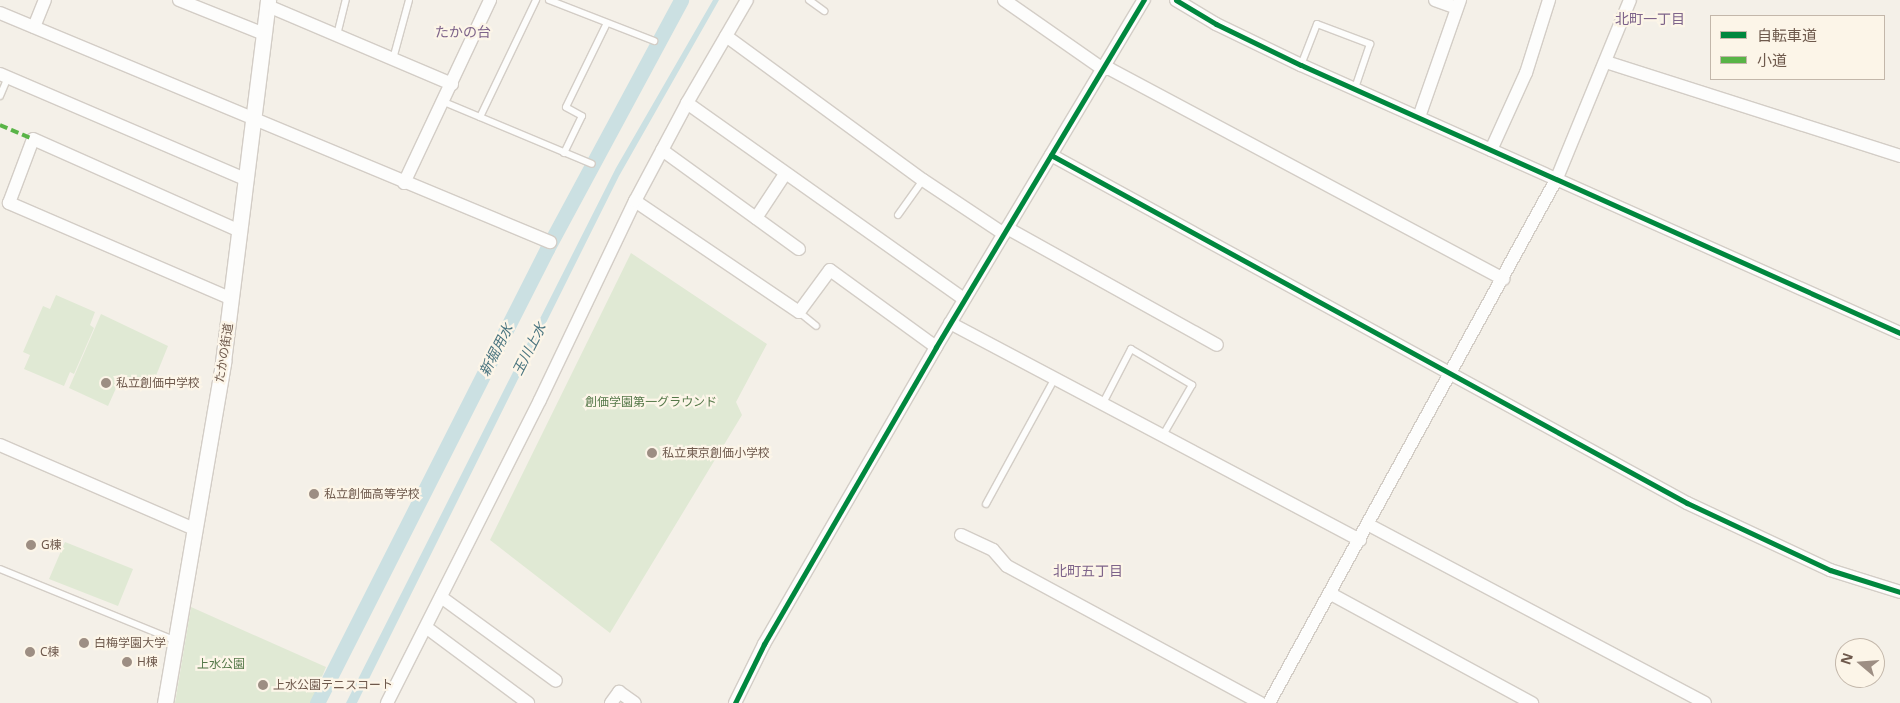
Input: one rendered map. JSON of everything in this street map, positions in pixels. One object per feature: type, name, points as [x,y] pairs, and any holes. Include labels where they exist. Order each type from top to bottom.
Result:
[{"type":"street","points":[[34,27],[45,0]]},
{"type":"street","points":[[179,0],[264,34]]},
{"type":"street","points":[[404,183],[444,102],[490,0]]},
{"type":"street","points":[[387,703],[426,628],[635,201],[687,103],[747,0]]},
{"type":"street","points":[[1004,0],[1103,69],[1110,69],[1503,279]]},
{"type":"street","points":[[735,703],[764,644],[936,346],[1144,0]]},
{"type":"street","points":[[1176,0],[1216,24],[1301,64],[1900,333]]},
{"type":"street","points":[[1418,117],[1459,4],[1436,0]]},
{"type":"street","points":[[1491,150],[1526,73],[1549,0]]},
{"type":"street","points":[[1269,703],[1331,594],[1557,178],[1630,0]]},
{"type":"street","points":[[268,3],[336,35],[452,84]]},
{"type":"street","name":"たかの街道","points":[[165,703],[232,299],[268,3]]},
{"type":"street","points":[[0,13],[404,183],[550,242]]},
{"type":"street","points":[[726,36],[923,180],[1005,231],[1218,345]]},
{"type":"street","points":[[1606,62],[1900,156]]},
{"type":"street","points":[[4,76],[246,180]]},
{"type":"street","points":[[687,103],[964,299]]},
{"type":"street","points":[[232,299],[8,203],[33,139],[240,231]]},
{"type":"street","points":[[662,150],[799,249]]},
{"type":"street","points":[[1051,155],[1254,264],[1450,375],[1687,503],[1830,570],[1900,592]]},
{"type":"street","points":[[756,218],[785,174]]},
{"type":"street","points":[[635,201],[799,312],[830,270],[936,346]]},
{"type":"street","points":[[950,323],[1360,540]]},
{"type":"street","points":[[0,445],[194,529]]},
{"type":"street","points":[[1369,524],[1705,703]]},
{"type":"street","points":[[961,535],[993,550],[1007,566],[1260,703]]},
{"type":"street","points":[[1331,594],[1532,703]]},
{"type":"street","points":[[441,597],[556,681]]},
{"type":"street","points":[[426,628],[528,703]]},
{"type":"street","points":[[611,703],[619,692],[635,703]]},
{"type":"lane","points":[[336,35],[346,0]]},
{"type":"lane","points":[[393,59],[410,0]]},
{"type":"lane","points":[[480,117],[536,0]]},
{"type":"lane","points":[[549,0],[654,41]]},
{"type":"lane","points":[[809,0],[824,11]]},
{"type":"lane","points":[[564,152],[582,116],[566,107],[607,23]]},
{"type":"lane","points":[[1301,64],[1317,24],[1370,44],[1355,88]]},
{"type":"lane","points":[[0,96],[4,76]]},
{"type":"lane","points":[[444,102],[592,164]]},
{"type":"lane","points":[[898,216],[923,180]]},
{"type":"lane","points":[[799,312],[816,326]]},
{"type":"lane","points":[[1103,403],[1131,349],[1192,385],[1163,435]]},
{"type":"lane","points":[[986,504],[1054,378]]},
{"type":"lane","points":[[0,569],[176,640]]},
{"type":"green space","name":"創価学園第一グラウンド","points":[[631,253],[767,344],[736,402],[742,415],[610,633],[490,540]]},
{"type":"green space","points":[[56,295],[95,312],[90,325],[94,328],[74,374],[70,372],[64,386],[24,369],[30,355],[23,352],[43,306],[50,309]]},
{"type":"green space","points":[[101,314],[168,346],[151,388],[122,375],[108,406],[69,388]]},
{"type":"green space","points":[[65,542],[133,569],[118,606],[49,579]]},
{"type":"green space","name":"上水公園","points":[[191,607],[326,667],[311,703],[175,703]]},
{"type":"water","name":"玉川上水","points":[[713,0],[719,0],[619,176],[357,703],[346,703],[616,168]]},
{"type":"waterway","name":"新堀用水","points":[[317,703],[547,249],[681,0]]},
{"type":"marked path","points":[[0,125],[33,139]]},
{"type":"cycle path","points":[[735,703],[764,644],[936,347],[1144,0]]},
{"type":"cycle path","points":[[1176,0],[1216,24],[1301,65],[1900,333]]},
{"type":"cycle path","points":[[1051,155],[1687,503],[1830,570],[1900,592]]},
{"type":"place","name":"私立創価中学校","points":[[106,383]]},
{"type":"place","name":"私立東京創価小学校","points":[[652,453]]},
{"type":"place","name":"私立創価高等学校","points":[[314,494]]},
{"type":"place","name":"G棟","points":[[31,545]]},
{"type":"place","name":"白梅学園大学","points":[[84,643]]},
{"type":"place","name":"C棟","points":[[30,652]]},
{"type":"place","name":"H棟","points":[[127,662]]},
{"type":"place","name":"上水公園テニスコート","points":[[263,685]]},
{"type":"district","name":"北町一丁目","points":[[1650,19]]},
{"type":"district","name":"たかの台","points":[[463,32]]},
{"type":"district","name":"北町五丁目","points":[[1088,571]]}]
